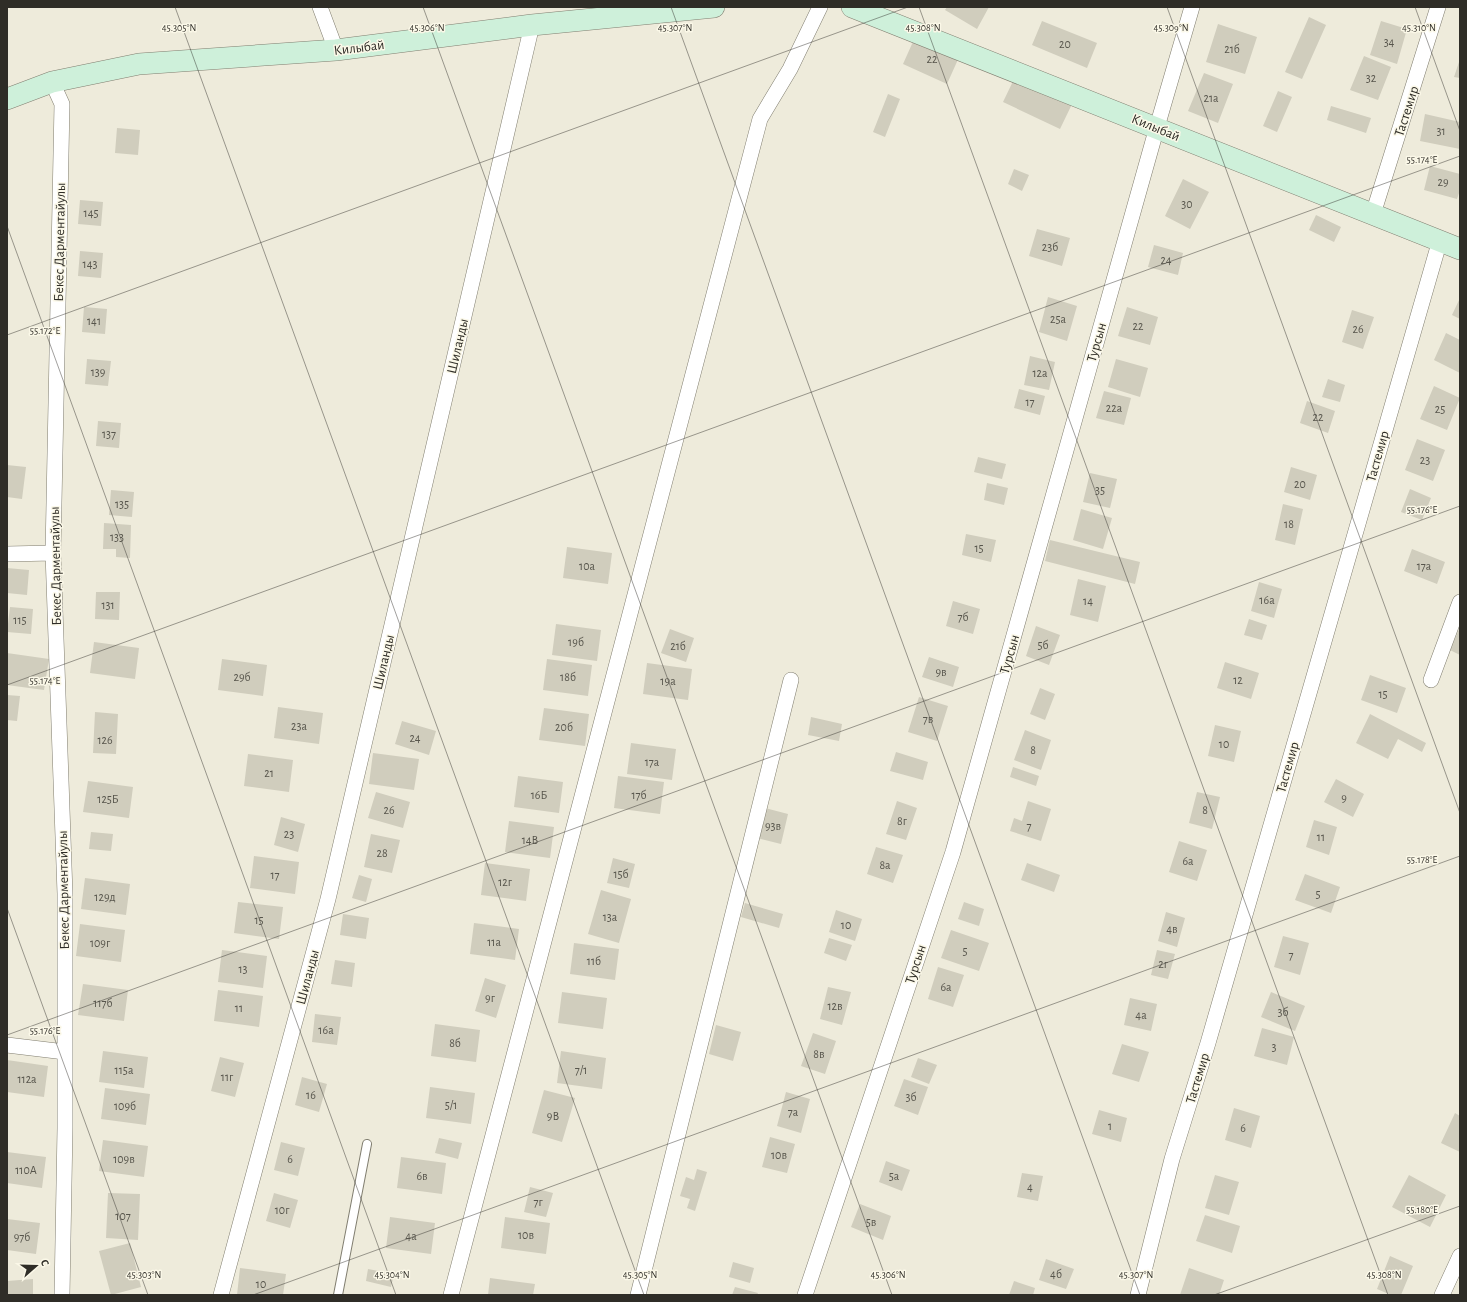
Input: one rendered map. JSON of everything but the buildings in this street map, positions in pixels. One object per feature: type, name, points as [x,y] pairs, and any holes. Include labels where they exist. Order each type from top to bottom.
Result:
[{"type":"street","points":[[320,7],[336,50]]},
{"type":"street","name":"Килыбай","points":[[7,99],[52,82],[139,64],[336,50],[532,25],[714,7]]},
{"type":"street","points":[[451,1295],[760,119],[790,69],[820,7]]},
{"type":"street","name":"Килыбай","points":[[852,7],[1460,248]]},
{"type":"street","name":"Турсын","points":[[805,1295],[953,852],[1192,7]]},
{"type":"street","name":"Тастемир","points":[[1373,214],[1438,7]]},
{"type":"street","name":"Шиланды","points":[[221,1295],[328,899],[532,25]]},
{"type":"street","name":"Бекес Дарментайулы","points":[[52,82],[62,104],[53,553],[64,894],[65,1128],[62,1295]]},
{"type":"street","name":"Тастемир","points":[[1138,1295],[1172,1159],[1208,1043],[1440,240]]},
{"type":"street","points":[[7,554],[53,553]]},
{"type":"street","points":[[1431,680],[1460,602]]},
{"type":"street","points":[[638,1295],[791,680]]},
{"type":"street","points":[[7,1045],[65,1052]]},
{"type":"street","points":[[1442,1295],[1460,1256]]},
{"type":"lane","points":[[338,1295],[367,1144]]}]
